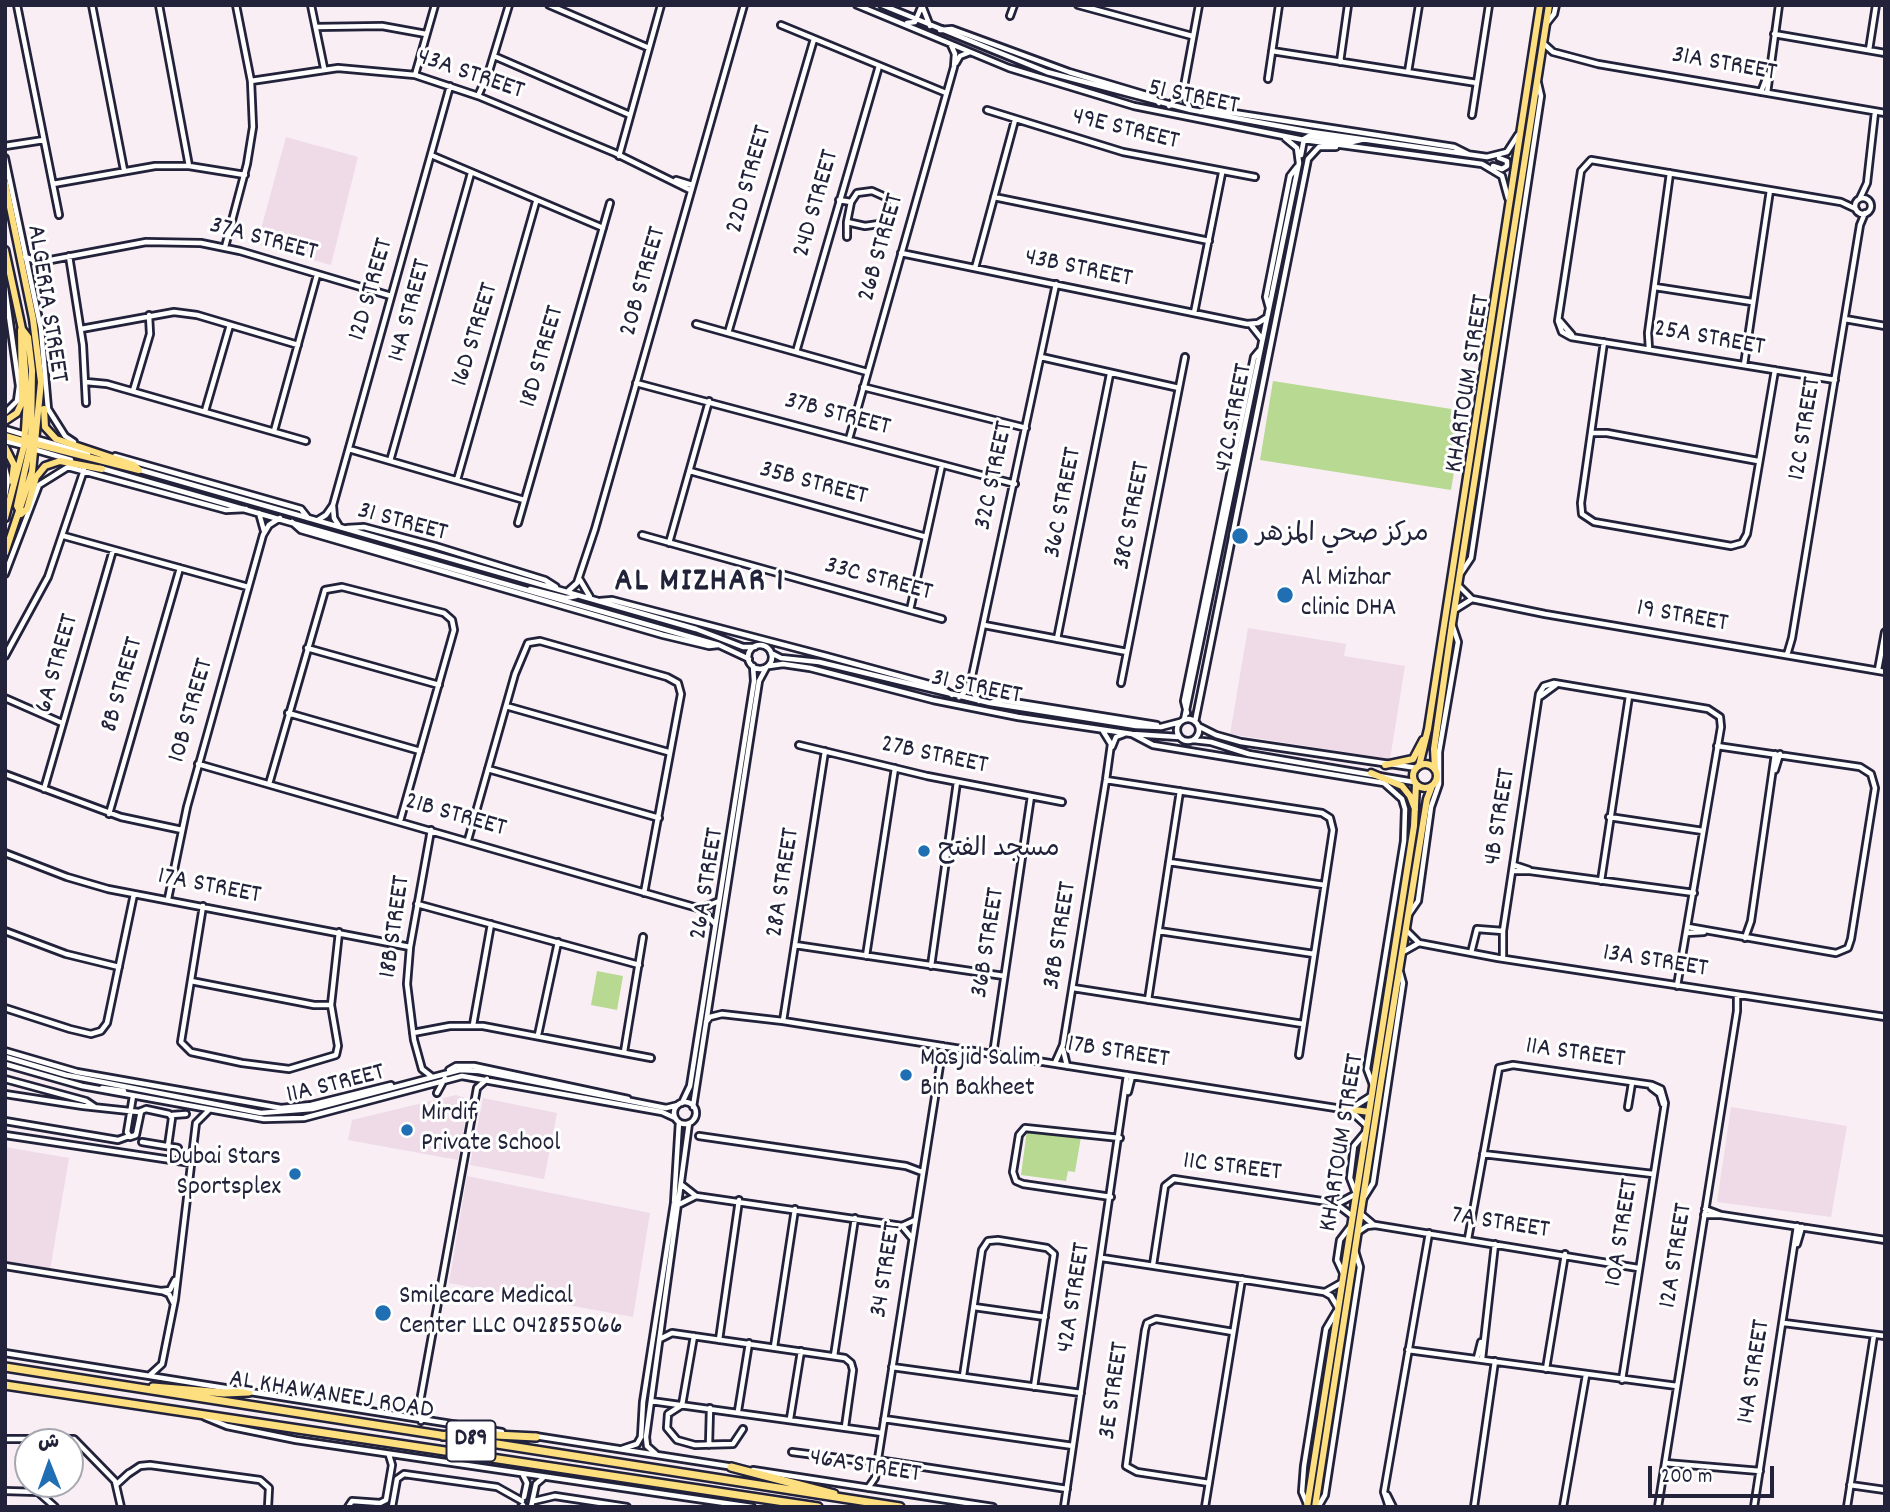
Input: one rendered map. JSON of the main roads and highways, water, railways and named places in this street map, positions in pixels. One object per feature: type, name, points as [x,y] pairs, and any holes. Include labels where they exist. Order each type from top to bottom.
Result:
[{"type":"highway","name":"AL KHAWANEEJ ROAD","points":[[5,1365],[900,1507]]},
{"type":"highway","name":"AL KHAWANEEJ ROAD","points":[[7,1386],[818,1507]]},
{"type":"highway","points":[[142,1388],[165,1386],[224,1393],[249,1392]]},
{"type":"highway","points":[[442,1436],[455,1433],[536,1437]]},
{"type":"highway","points":[[731,1466],[823,1490],[841,1498]]},
{"type":"main road","name":"KHARTOUM STREET","points":[[1418,767],[1429,729],[1539,5]]},
{"type":"main road","name":"KHARTOUM STREET","points":[[1435,769],[1436,740],[1452,624],[1549,5]]},
{"type":"main road","points":[[1531,59],[1536,63],[1530,90],[1531,111]]},
{"type":"main road","name":"ALGERIA STREET","points":[[5,183],[33,319],[41,382],[20,514],[5,553]]},
{"type":"main road","name":"ALGERIA STREET","points":[[5,250],[22,329],[31,443],[5,518]]},
{"type":"main road","points":[[1494,296],[1502,298]]},
{"type":"main road","points":[[33,319],[38,312]]},
{"type":"main road","points":[[1499,320],[1503,335]]},
{"type":"main road","points":[[5,421],[17,413],[22,402],[19,338],[22,329]]},
{"type":"main road","points":[[5,438],[139,470],[134,465],[52,436],[44,423],[41,382]]},
{"type":"main road","points":[[5,447],[14,465],[8,510]]},
{"type":"main road","points":[[20,514],[26,511],[36,477],[45,466],[60,461],[102,469]]},
{"type":"main road","points":[[1385,765],[1413,759],[1429,729]]},
{"type":"main road","points":[[1436,740],[1443,729]]},
{"type":"main road","points":[[1427,765],[1435,769],[1436,780],[1432,786],[1424,788],[1415,783],[1418,767],[1427,765]]},
{"type":"main road","points":[[1371,773],[1402,786],[1410,796],[1415,814]]},
{"type":"main road","name":"KHARTOUM STREET","points":[[1307,1505],[1414,827],[1415,783]]},
{"type":"main road","name":"KHARTOUM STREET","points":[[1317,1507],[1368,1164],[1427,799],[1432,786]]},
{"type":"main road","points":[[1404,835],[1414,827]]},
{"type":"main road","points":[[1340,1108],[1367,1112],[1372,1116],[1368,1164]]},
{"type":"main road","points":[[1330,1355],[1331,1373],[1336,1376]]},
{"type":"place","name":"مركز صحي المزهر","points":[[1240,536]]},
{"type":"place","name":"Al Mizhar clinic DHA","points":[[1285,595]]},
{"type":"place","name":"مسجد الفتح","points":[[924,851]]},
{"type":"place","name":"Masjid Salim Bin Bakheet","points":[[906,1075]]},
{"type":"place","name":"Mirdif Private School","points":[[407,1130]]},
{"type":"place","name":"Dubai Stars Sportsplex","points":[[295,1174]]},
{"type":"place","name":"Smilecare Medical Center LLC 042855066","points":[[383,1313]]},
{"type":"district","name":"AL MIZHAR 1","points":[[700,584]]}]
